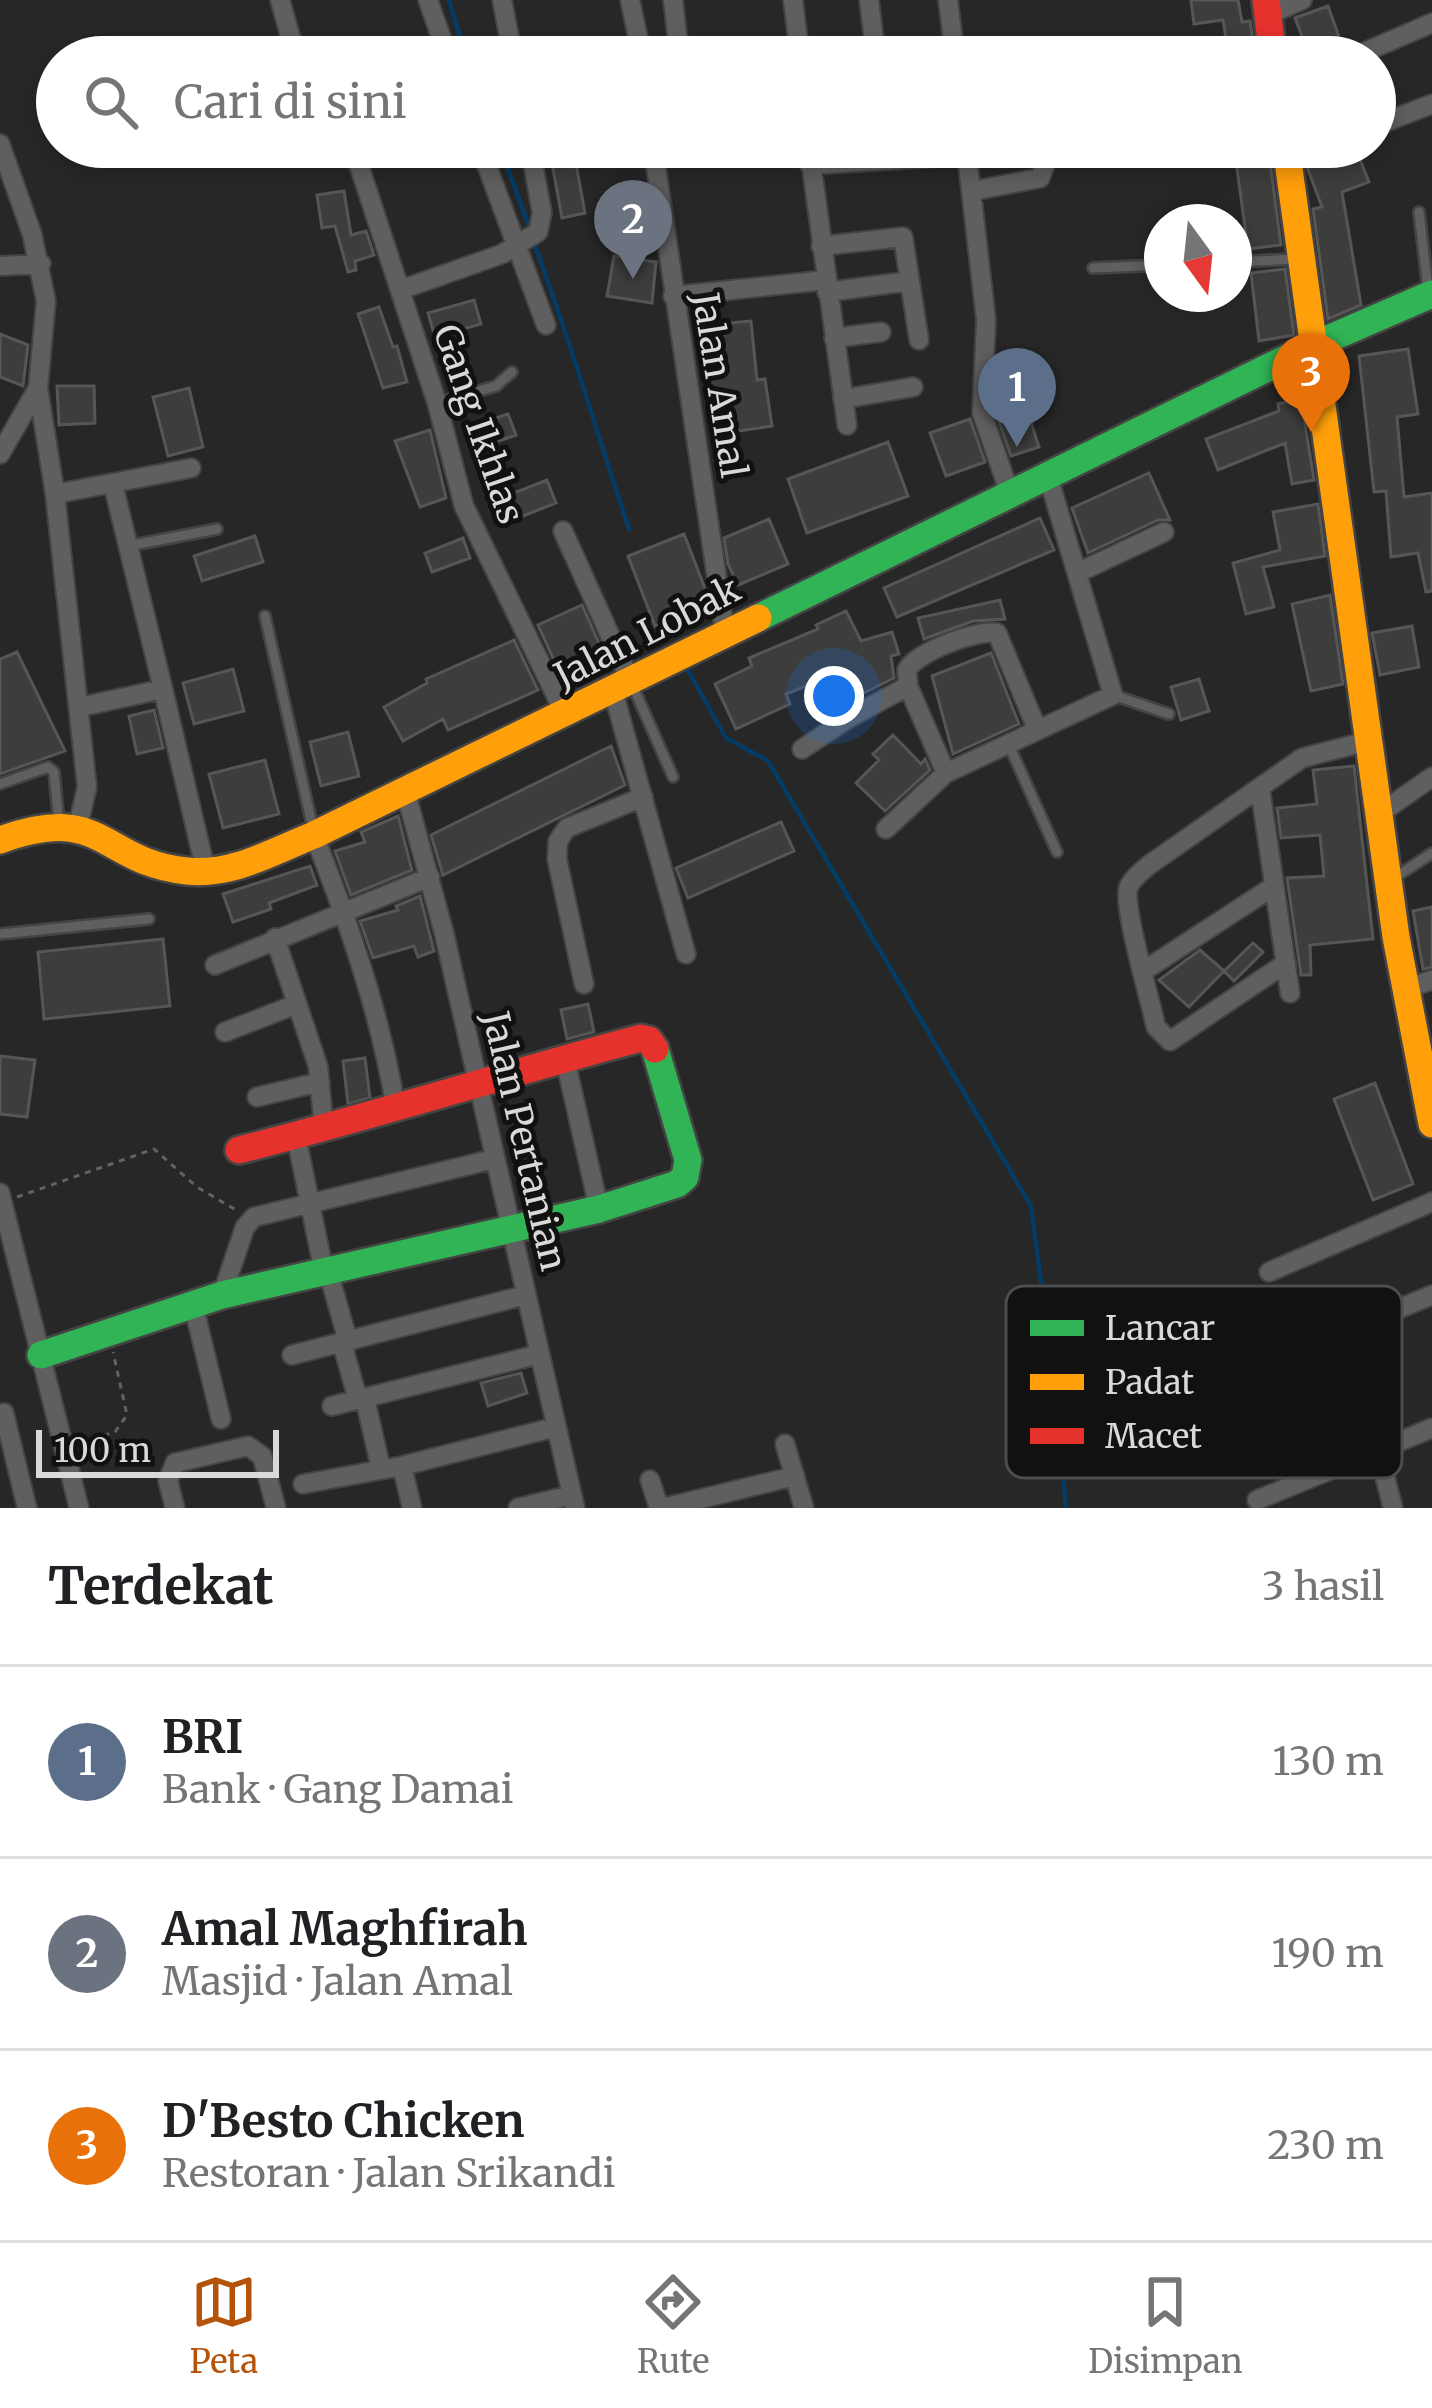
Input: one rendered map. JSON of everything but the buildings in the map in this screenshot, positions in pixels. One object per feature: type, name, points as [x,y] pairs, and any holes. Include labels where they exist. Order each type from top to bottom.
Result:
[{"type":"main road","points":[[1289,168],[1389,881],[1418,984],[1432,1124]]},
{"type":"main road","name":"Jalan Lobak","points":[[69,825],[154,866],[206,872],[231,868],[314,835],[1312,346],[1430,295]]},
{"type":"main road","points":[[0,840],[32,826],[69,825]]},
{"type":"main road","points":[[40,1355],[222,1295],[599,1209],[676,1184],[685,1177],[688,1160],[660,1058],[649,1040],[629,1038],[396,1110],[239,1150]]},
{"type":"street","points":[[280,0],[290,36]]},
{"type":"street","points":[[428,0],[441,36]]},
{"type":"street","points":[[502,0],[509,36]]},
{"type":"street","points":[[630,0],[638,36]]},
{"type":"street","points":[[793,0],[797,36]]},
{"type":"street","points":[[869,0],[873,36]]},
{"type":"street","points":[[948,0],[952,36]]},
{"type":"street","points":[[1267,8],[1302,0]]},
{"type":"street","points":[[678,36],[679,1]]},
{"type":"street","points":[[1396,38],[1432,23]]},
{"type":"street","points":[[1396,118],[1432,104]]},
{"type":"street","points":[[0,144],[41,264],[46,301],[38,388],[56,494],[87,787],[69,825]]},
{"type":"street","name":"Gang Ikhlas","points":[[360,168],[437,403],[464,506],[565,714]]},
{"type":"street","points":[[488,168],[546,325]]},
{"type":"street","points":[[400,290],[517,247],[538,232],[542,213],[534,168]]},
{"type":"street","name":"Jalan Amal","points":[[656,168],[725,633]]},
{"type":"street","points":[[811,168],[847,425]]},
{"type":"street","points":[[969,168],[986,320],[982,413],[1010,494]]},
{"type":"street","points":[[972,191],[1040,178],[1045,168]]},
{"type":"street","points":[[821,246],[903,236],[919,340]]},
{"type":"street","points":[[0,266],[41,264]]},
{"type":"street","points":[[673,296],[910,281]]},
{"type":"street","points":[[834,338],[881,332]]},
{"type":"street","points":[[843,399],[913,387]]},
{"type":"street","points":[[0,454],[38,388]]},
{"type":"street","points":[[56,494],[191,468]]},
{"type":"street","points":[[886,830],[946,773],[1113,694],[1048,476]]},
{"type":"street","points":[[113,484],[206,872]]},
{"type":"street","points":[[563,531],[622,687],[643,797],[686,954]]},
{"type":"street","points":[[1077,573],[1164,532]]},
{"type":"street","points":[[946,773],[908,686],[907,670],[918,657],[991,631],[1002,638],[1037,729]]},
{"type":"street","points":[[802,749],[908,686]]},
{"type":"street","points":[[80,707],[163,689]]},
{"type":"street","points":[[1286,963],[1169,1041],[1156,1027],[1126,903],[1131,882],[1302,758],[1368,741]]},
{"type":"street","points":[[1379,814],[1432,777]]},
{"type":"street","points":[[1260,788],[1290,993]]},
{"type":"street","name":"Jalan Pertanian","points":[[405,790],[430,877],[573,1502]]},
{"type":"street","points":[[584,984],[557,859],[559,841],[567,828],[643,797]]},
{"type":"street","points":[[314,835],[386,1049],[396,1110]]},
{"type":"street","points":[[215,965],[430,877]]},
{"type":"street","points":[[1144,970],[1274,886]]},
{"type":"street","points":[[274,938],[320,1082],[324,1129]]},
{"type":"street","points":[[225,1032],[297,1004]]},
{"type":"street","points":[[565,1059],[599,1209]]},
{"type":"street","points":[[257,1097],[320,1082]]},
{"type":"street","points":[[296,1136],[326,1271],[381,1469]]},
{"type":"street","points":[[222,1295],[245,1227],[254,1217],[494,1159]]},
{"type":"street","points":[[1,1198],[79,1508]]},
{"type":"street","points":[[1269,1272],[1432,1202]]},
{"type":"street","points":[[292,1355],[526,1294]]},
{"type":"street","points":[[1402,1306],[1432,1294]]},
{"type":"street","points":[[193,1304],[221,1419]]},
{"type":"street","points":[[332,1406],[539,1354]]},
{"type":"street","points":[[4,1413],[27,1508]]},
{"type":"street","points":[[303,1484],[402,1466],[556,1427]]},
{"type":"street","points":[[1402,1440],[1432,1428]]},
{"type":"street","points":[[785,1444],[804,1508]]},
{"type":"street","points":[[175,1508],[168,1481],[175,1463],[248,1446],[262,1456],[276,1508]]},
{"type":"street","points":[[402,1466],[412,1508]]},
{"type":"street","points":[[650,1480],[661,1508],[795,1476]]},
{"type":"street","points":[[1257,1500],[1310,1478]]},
{"type":"street","points":[[1385,1478],[1393,1508]]},
{"type":"street","points":[[518,1508],[573,1502]]},
{"type":"lane","points":[[1419,212],[1430,295]]},
{"type":"lane","points":[[1252,261],[1300,258]]},
{"type":"lane","points":[[1093,268],[1144,266]]},
{"type":"lane","points":[[437,403],[496,386],[512,372]]},
{"type":"lane","points":[[128,546],[217,529]]},
{"type":"lane","points":[[265,616],[314,835]]},
{"type":"lane","points":[[622,687],[673,777]]},
{"type":"lane","points":[[1113,694],[1169,714]]},
{"type":"lane","points":[[1008,742],[1057,851]]},
{"type":"lane","points":[[0,784],[48,767],[54,772],[69,825]]},
{"type":"lane","points":[[1389,881],[1432,853]]},
{"type":"lane","points":[[0,934],[149,920]]},
{"type":"path","points":[[1,1198],[154,1149],[197,1187],[254,1217]]},
{"type":"path","points":[[64,1450],[115,1432],[127,1415],[108,1333]]},
{"type":"waterway","points":[[449,0],[460,36]]},
{"type":"waterway","points":[[508,168],[531,232]]},
{"type":"waterway","points":[[534,243],[629,529]]},
{"type":"waterway","points":[[686,667],[726,738],[768,761],[1031,1206],[1042,1286]]},
{"type":"waterway","points":[[1063,1478],[1066,1508]]},
{"type":"traffic: fast","points":[[758,618],[1312,346],[1432,294]]},
{"type":"traffic: fast","points":[[41,1355],[222,1295],[599,1209],[677,1184],[685,1177],[688,1160],[655,1049]]},
{"type":"traffic: slow","points":[[1289,168],[1396,937],[1432,1124]]},
{"type":"traffic: slow","points":[[0,840],[61,828],[100,838],[158,866],[204,872],[236,866],[314,835],[758,618]]},
{"type":"traffic: jam","points":[[1266,0],[1270,36]]},
{"type":"traffic: jam","points":[[239,1150],[641,1038],[655,1049]]},
{"type":"place","name":"Amal Maghfirah","points":[[633,279]]},
{"type":"place","name":"D'Besto Chicken","points":[[1311,432]]},
{"type":"place","name":"BRI","points":[[1017,447]]}]
